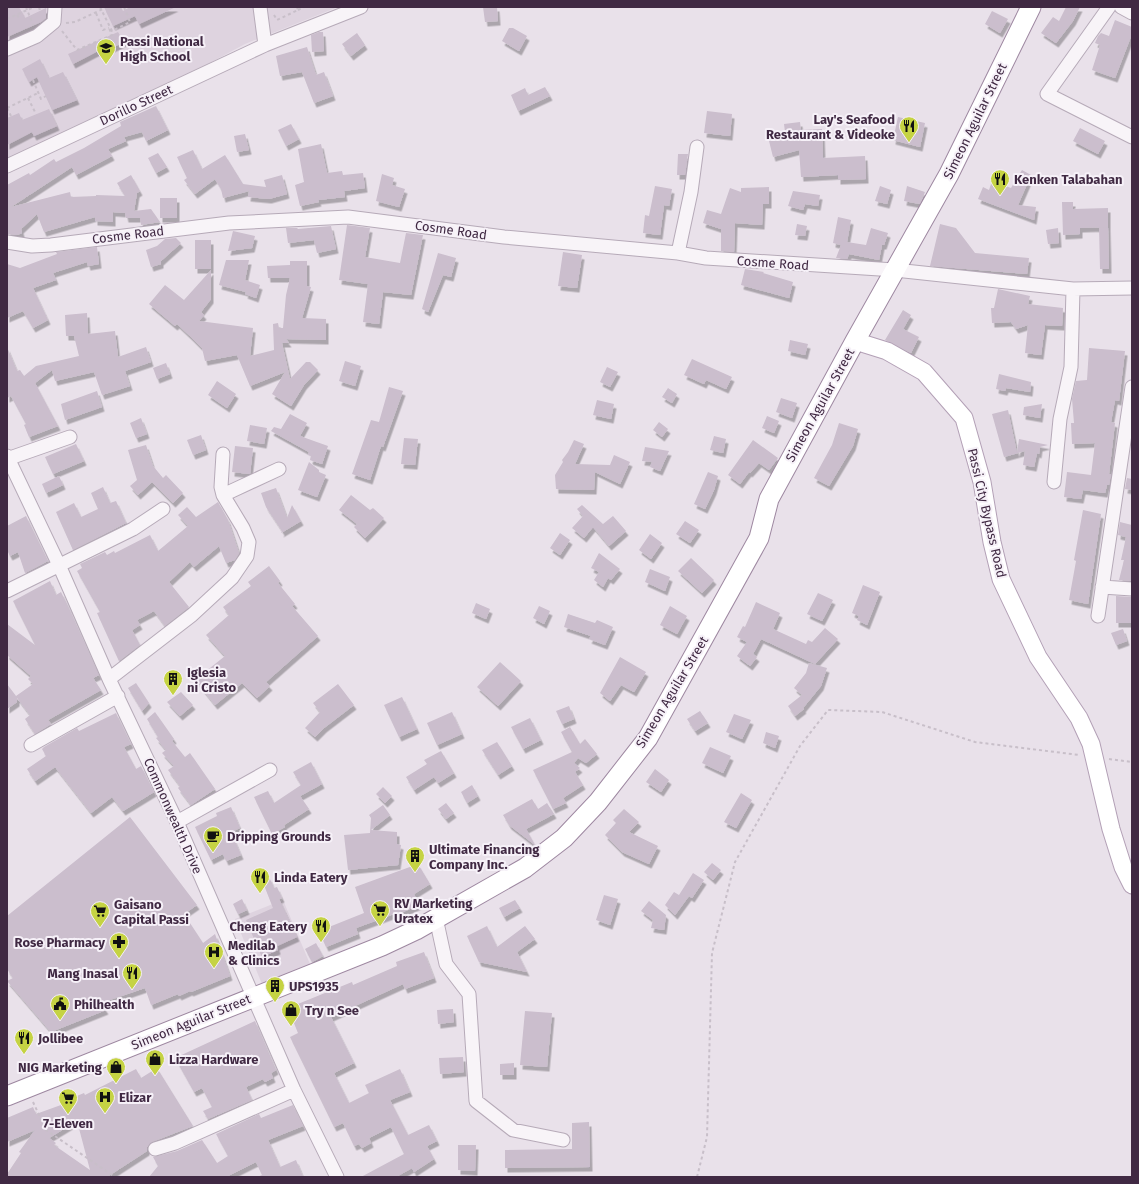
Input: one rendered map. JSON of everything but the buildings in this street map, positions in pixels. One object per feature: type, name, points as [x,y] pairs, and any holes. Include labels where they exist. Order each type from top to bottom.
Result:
[{"type":"highway","name":"Simeon Aguilar Street","points":[[7,1096],[382,946],[416,930],[525,868],[564,838],[598,802],[648,738],[759,538],[769,499],[855,340],[950,174],[1029,8]]},
{"type":"main road","name":"Passi City Bypass Road","points":[[855,340],[887,351],[924,372],[964,418],[982,482],[992,542],[1001,579],[1038,657],[1079,718],[1091,744],[1111,829],[1123,867],[1132,885]]},
{"type":"street","points":[[7,49],[37,36],[54,22],[55,7]]},
{"type":"street","points":[[260,7],[265,45]]},
{"type":"street","name":"Dorillo Street","points":[[7,166],[265,45],[361,7]]},
{"type":"street","points":[[1109,7],[1047,94],[1132,137]]},
{"type":"street","points":[[1121,7],[1132,13]]},
{"type":"street","points":[[678,253],[691,192],[697,147]]},
{"type":"street","name":"Cosme Road","points":[[7,242],[32,246],[51,245],[229,223],[348,217],[504,237],[678,253],[714,259],[895,270],[1073,289],[1132,288]]},
{"type":"street","points":[[1054,482],[1060,419],[1068,384],[1070,367],[1073,289]]},
{"type":"street","points":[[1098,616],[1132,387]]},
{"type":"street","points":[[7,458],[70,437]]},
{"type":"street","points":[[109,679],[192,615],[232,578],[248,556],[249,542],[243,528],[223,495],[221,487],[223,454]]},
{"type":"street","name":"Commonwealth Drive","points":[[7,458],[59,566],[109,679],[177,822],[294,1090],[337,1177]]},
{"type":"street","points":[[223,495],[279,469]]},
{"type":"street","points":[[7,591],[133,529],[163,509]]},
{"type":"street","points":[[1102,587],[1132,589]]},
{"type":"street","points":[[31,745],[118,696]]},
{"type":"street","points":[[177,822],[270,770]]},
{"type":"street","points":[[436,918],[446,964],[469,994],[476,1100],[514,1130],[563,1140]]},
{"type":"street","points":[[155,1149],[175,1143],[294,1090]]},
{"type":"path","points":[[7,19],[27,8],[34,7]]},
{"type":"path","points":[[39,7],[40,11]]},
{"type":"path","points":[[109,27],[112,31],[130,22],[124,7]]},
{"type":"path","points":[[277,20],[304,7]]},
{"type":"path","points":[[27,8],[37,36]]},
{"type":"path","points":[[54,22],[75,22],[96,13],[101,8],[105,8]]},
{"type":"path","points":[[54,22],[76,50],[112,35],[101,8]]},
{"type":"path","points":[[13,13],[20,19]]},
{"type":"path","points":[[96,13],[103,30],[109,27]]},
{"type":"path","points":[[33,80],[41,99],[46,96]]},
{"type":"path","points":[[11,116],[7,108],[38,93]]},
{"type":"path","points":[[28,98],[36,114]]},
{"type":"path","points":[[697,1177],[706,1137],[712,953],[735,862],[800,746],[828,710],[882,712],[975,742],[1132,762]]},
{"type":"path","points":[[27,1088],[46,1130],[116,1177]]},
{"type":"shaded area","name":"Passi National High School","points":[[7,7],[338,7],[245,44],[167,86],[7,160]]},
{"type":"shaded area","points":[[283,900],[310,964],[262,984],[235,919]]},
{"type":"place","name":"Passi National High School","points":[[106,65]]},
{"type":"place","name":"Lay's Seafood Restaurant & Videoke","points":[[909,143]]},
{"type":"place","name":"Kenken Talabahan","points":[[1000,196]]},
{"type":"place","name":"Iglesia ni Cristo","points":[[173,696]]},
{"type":"place","name":"Dripping Grounds","points":[[213,853]]},
{"type":"place","name":"Ultimate Financing Company Inc.","points":[[415,873]]},
{"type":"place","name":"Linda Eatery","points":[[260,894]]},
{"type":"place","name":"RV Marketing Uratex","points":[[380,927]]},
{"type":"place","name":"Gaisano Capital Passi","points":[[100,928]]},
{"type":"place","name":"Cheng Eatery","points":[[321,943]]},
{"type":"place","name":"Rose Pharmacy","points":[[119,959]]},
{"type":"place","name":"Medilab & Clinics","points":[[214,969]]},
{"type":"place","name":"Mang Inasal","points":[[132,990]]},
{"type":"place","name":"UPS1935","points":[[275,1003]]},
{"type":"place","name":"Philhealth","points":[[60,1021]]},
{"type":"place","name":"Try n See","points":[[291,1027]]},
{"type":"place","name":"Jollibee","points":[[24,1055]]},
{"type":"place","name":"Lizza Hardware","points":[[155,1076]]},
{"type":"place","name":"NIG Marketing","points":[[116,1084]]},
{"type":"place","name":"Elizar","points":[[105,1114]]},
{"type":"place","name":"7-Eleven","points":[[68,1115]]}]
